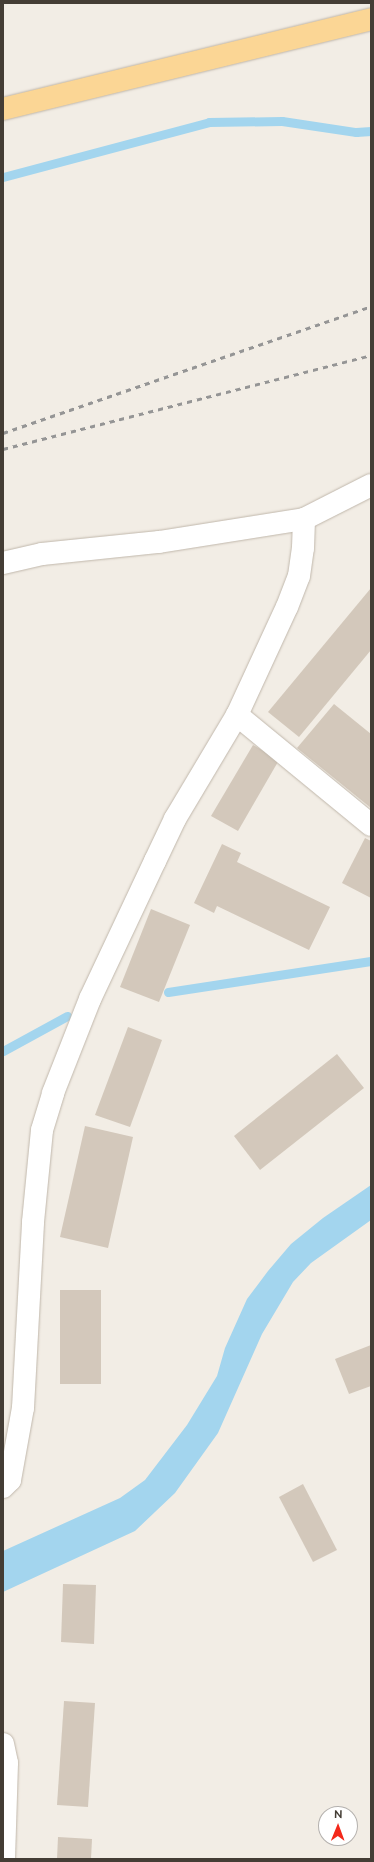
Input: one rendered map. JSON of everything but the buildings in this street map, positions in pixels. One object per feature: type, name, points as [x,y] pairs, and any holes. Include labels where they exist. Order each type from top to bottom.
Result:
[{"type":"main road","points":[[3,109],[371,19]]},
{"type":"street","points":[[3,563],[42,554],[159,542],[304,520],[371,485]]},
{"type":"street","points":[[3,1487],[10,1480],[23,1408],[33,1222],[42,1130],[72,1042],[154,861],[175,819],[237,715],[287,607],[298,576],[304,548],[304,520]]},
{"type":"street","points":[[237,715],[371,825]]},
{"type":"street","points":[[3,1744],[7,1763],[4,1859]]},
{"type":"water","points":[[371,1185],[371,1220],[311,1263],[293,1282],[262,1334],[218,1433],[175,1493],[135,1531],[3,1592],[3,1551],[120,1498],[145,1480],[187,1425],[217,1376],[225,1348],[247,1299],[268,1271],[291,1244],[323,1218]]},
{"type":"waterway","points":[[3,177],[209,122],[282,121],[356,132],[371,131]]},
{"type":"waterway","points":[[168,992],[371,961]]},
{"type":"waterway","points":[[3,1051],[67,1016]]},
{"type":"railway","points":[[3,433],[371,306]]},
{"type":"railway","points":[[3,449],[371,355]]}]
